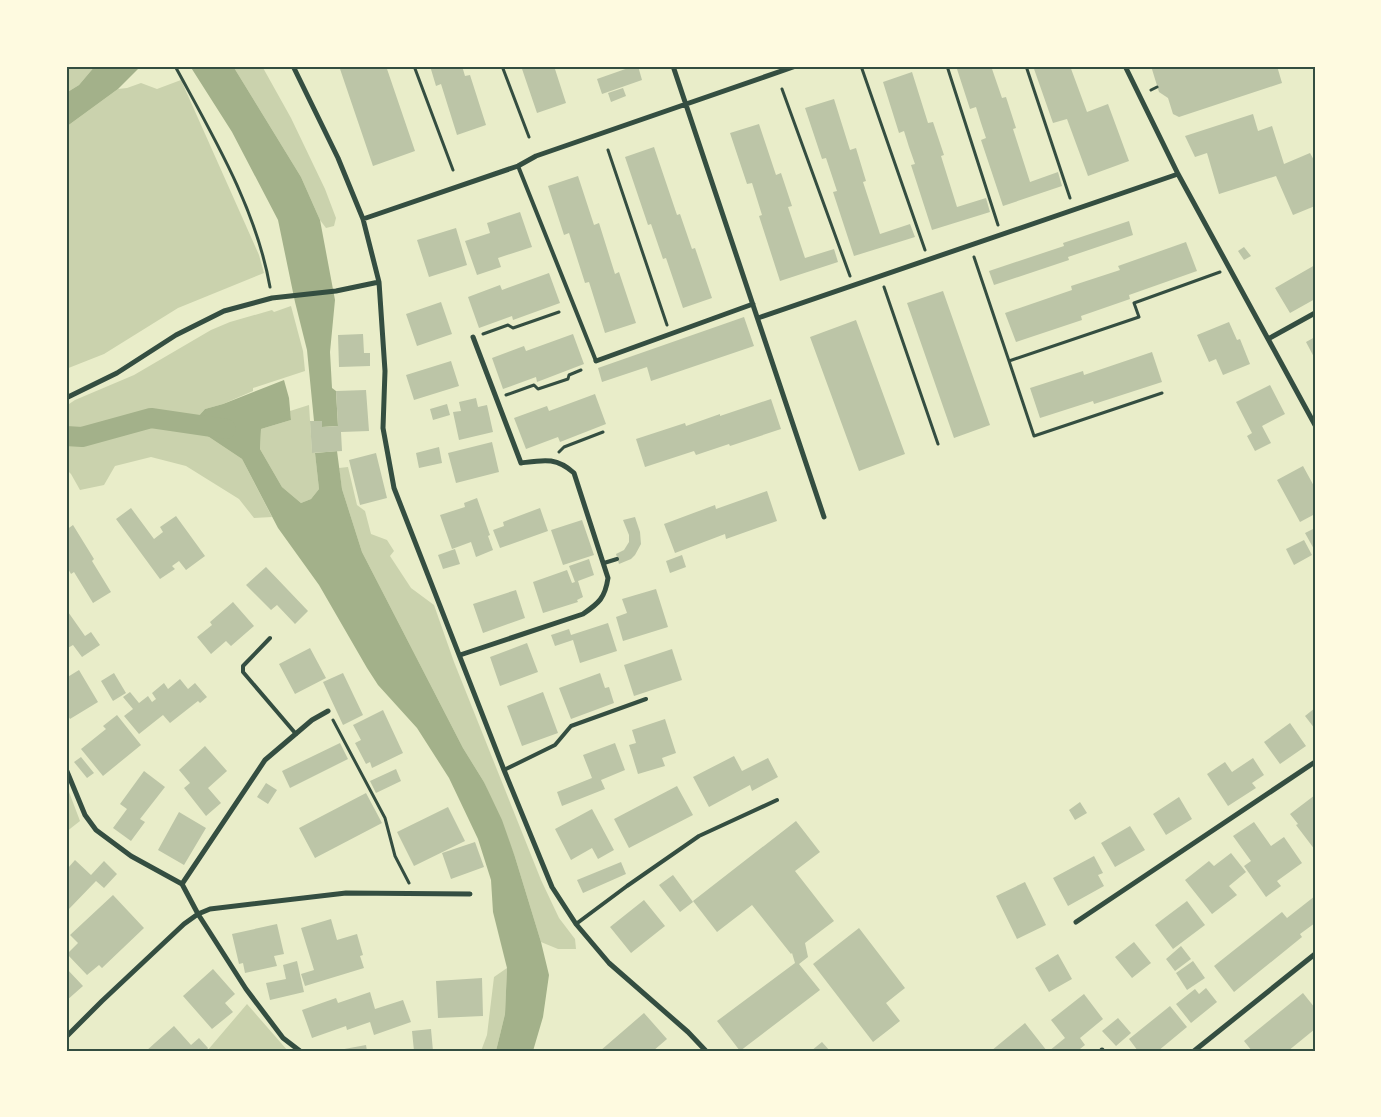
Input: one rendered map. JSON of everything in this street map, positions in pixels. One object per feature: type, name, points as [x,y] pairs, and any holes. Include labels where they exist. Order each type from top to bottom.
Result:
[{"type":"street","points":[[293,66],[338,158],[363,219],[379,282],[385,371],[383,428],[394,488],[504,770],[552,887],[576,924],[609,963],[688,1032],[706,1051]]},
{"type":"street","points":[[673,66],[824,517]]},
{"type":"street","points":[[363,219],[518,166],[536,156],[796,66]]},
{"type":"street","points":[[1125,66],[1178,174],[1315,425]]},
{"type":"street","points":[[758,318],[1178,174]]},
{"type":"street","points":[[66,398],[116,373],[176,335],[224,312],[272,298],[336,291],[379,282]]},
{"type":"street","points":[[596,361],[753,304]]},
{"type":"street","points":[[1268,339],[1315,313]]},
{"type":"street","points":[[460,655],[583,614],[597,604],[606,592],[608,578],[574,473],[565,464],[552,460],[521,463],[473,337]]},
{"type":"street","points":[[182,884],[264,760],[312,720],[328,711]]},
{"type":"street","points":[[1076,922],[1315,762]]},
{"type":"street","points":[[66,769],[82,810],[96,830],[131,856],[182,884],[198,914],[246,989],[283,1038],[300,1051]]},
{"type":"street","points":[[66,1037],[184,924],[198,914],[210,909],[346,894],[470,894]]},
{"type":"street","points":[[1194,1051],[1315,954]]},
{"type":"lane","points":[[518,166],[596,361]]},
{"type":"lane","points":[[604,563],[617,559]]},
{"type":"lane","points":[[270,638],[242,666],[243,672],[296,734]]},
{"type":"lane","points":[[504,770],[555,745],[571,726],[646,699]]},
{"type":"lane","points":[[576,924],[699,836],[777,800]]},
{"type":"path","points":[[414,66],[453,170]]},
{"type":"path","points":[[502,66],[529,137]]},
{"type":"path","points":[[861,66],[925,250]]},
{"type":"path","points":[[946,66],[998,225]]},
{"type":"path","points":[[1026,66],[1071,200]]},
{"type":"path","points":[[175,67],[200,110],[239,191],[264,254],[272,298]]},
{"type":"path","points":[[1151,90],[1157,87]]},
{"type":"path","points":[[782,89],[850,276]]},
{"type":"path","points":[[608,150],[670,334]]},
{"type":"path","points":[[974,257],[1034,436],[1162,393]]},
{"type":"path","points":[[1009,362],[1139,317],[1134,303],[1223,272]]},
{"type":"path","points":[[884,287],[938,444]]},
{"type":"path","points":[[473,337],[508,325],[513,328],[559,312]]},
{"type":"path","points":[[496,398],[534,385],[538,389],[568,379],[569,375],[581,370]]},
{"type":"path","points":[[552,460],[564,447],[602,432]]},
{"type":"path","points":[[328,711],[386,818],[395,856],[414,893]]},
{"type":"shaded area","points":[[66,66],[95,66],[79,85],[66,93]]},
{"type":"shaded area","points":[[95,66],[141,66],[118,89],[66,127],[66,93],[79,85]]},
{"type":"shaded area","points":[[190,66],[233,66],[301,177],[320,220],[335,300],[330,352],[332,388],[336,391],[338,426],[322,427],[322,421],[314,421],[307,350],[278,220],[232,132]]},
{"type":"shaded area","points":[[233,66],[262,66],[291,118],[325,189],[336,218],[334,226],[326,228],[320,220],[301,177]]},
{"type":"shaded area","points":[[181,80],[259,255],[264,273],[178,308],[104,354],[66,369],[66,127],[118,89],[141,83],[157,89]]},
{"type":"shaded area","points":[[291,306],[303,351],[305,371],[253,388],[253,391],[223,404],[205,409],[196,419],[206,435],[242,459],[272,517],[254,518],[239,499],[186,466],[151,457],[115,466],[104,485],[80,490],[66,469],[66,406],[75,400],[134,375],[211,330],[230,322]]},
{"type":"shaded area","points":[[284,380],[289,398],[291,420],[261,429],[260,449],[282,487],[301,503],[311,499],[319,489],[315,453],[337,451],[342,489],[362,552],[463,748],[484,782],[502,820],[541,942],[549,975],[543,1017],[533,1051],[496,1051],[505,1014],[507,968],[493,912],[491,880],[478,839],[449,778],[417,728],[378,685],[319,585],[278,528],[242,459],[206,435],[196,419],[205,409],[223,404]]},
{"type":"shaded area","points":[[309,405],[312,452],[315,453],[319,489],[311,499],[301,503],[282,487],[260,449],[261,429],[291,420],[290,411]]},
{"type":"shaded area","points":[[348,467],[357,505],[365,511],[371,534],[387,540],[394,551],[390,556],[411,588],[434,605],[454,662],[541,880],[559,918],[575,939],[576,949],[558,949],[541,942],[515,857],[484,782],[463,748],[362,552],[342,489],[339,468]]},
{"type":"shaded area","points":[[66,784],[80,821],[66,832]]},
{"type":"shaded area","points":[[507,968],[505,1014],[496,1051],[481,1051],[487,1035],[494,977]]},
{"type":"shaded area","points":[[247,1004],[288,1051],[207,1051]]},
{"type":"building","points":[[339,66],[386,66],[415,151],[373,166]]},
{"type":"building","points":[[430,66],[462,66],[465,76],[470,75],[486,125],[457,135],[441,84],[436,86]]},
{"type":"building","points":[[521,66],[554,66],[566,103],[537,113]]},
{"type":"building","points":[[638,66],[642,80],[602,94],[597,79]]},
{"type":"building","points":[[956,66],[991,66],[1002,98],[1006,97],[1016,128],[1013,129],[1030,182],[1058,172],[1062,186],[1003,206],[981,140],[986,138],[976,107],[970,109]]},
{"type":"building","points":[[1033,66],[1070,66],[1087,112],[1108,104],[1129,161],[1088,176],[1067,119],[1053,123]]},
{"type":"building","points":[[1151,66],[1277,66],[1282,83],[1179,117],[1173,114],[1168,98],[1159,92]]},
{"type":"building","points":[[912,72],[928,123],[933,122],[944,155],[941,156],[957,207],[986,198],[990,212],[932,230],[911,165],[915,164],[904,131],[899,133],[883,82]]},
{"type":"building","points":[[623,88],[626,96],[611,102],[608,93]]},
{"type":"building","points":[[834,99],[850,150],[856,148],[866,181],[863,182],[880,234],[910,224],[915,237],[854,256],[833,192],[837,191],[826,158],[822,159],[805,108]]},
{"type":"building","points":[[1253,114],[1258,131],[1272,126],[1284,164],[1310,153],[1315,162],[1315,206],[1293,215],[1276,176],[1219,194],[1207,153],[1195,157],[1185,136]]},
{"type":"building","points":[[759,124],[776,175],[781,173],[792,206],[788,207],[805,258],[834,249],[838,262],[780,281],[759,216],[762,215],[752,183],[747,184],[730,133]]},
{"type":"building","points":[[654,147],[677,215],[680,214],[692,249],[695,248],[712,298],[683,308],[666,258],[663,259],[651,224],[648,225],[625,157]]},
{"type":"building","points":[[578,176],[594,225],[599,223],[615,274],[619,272],[636,323],[605,333],[589,282],[585,283],[569,233],[564,235],[548,186]]},
{"type":"building","points":[[520,212],[532,247],[498,258],[501,267],[477,275],[465,241],[490,233],[487,223]]},
{"type":"building","points":[[1129,221],[1133,235],[1068,257],[1069,260],[994,285],[989,271],[1064,246],[1063,243]]},
{"type":"building","points":[[456,228],[467,265],[429,277],[417,240]]},
{"type":"building","points":[[1186,242],[1197,271],[1129,295],[1130,299],[1081,316],[1082,320],[1016,342],[1005,313],[1072,290],[1071,286],[1120,270],[1118,266]]},
{"type":"building","points":[[1244,247],[1251,256],[1244,260],[1238,251]]},
{"type":"building","points":[[1315,265],[1315,299],[1290,313],[1275,288]]},
{"type":"building","points":[[549,273],[560,303],[513,320],[512,316],[479,328],[468,297],[500,285],[502,290]]},
{"type":"building","points":[[943,291],[990,425],[954,438],[907,303]]},
{"type":"building","points":[[441,302],[452,334],[417,346],[406,314]]},
{"type":"building","points":[[744,317],[754,346],[651,381],[647,367],[602,382],[598,368]]},
{"type":"building","points":[[856,320],[905,454],[859,471],[810,337]]},
{"type":"building","points":[[1229,322],[1237,340],[1240,339],[1250,364],[1223,375],[1216,359],[1209,362],[1197,335]]},
{"type":"building","points":[[363,334],[364,353],[370,353],[370,366],[339,367],[338,335]]},
{"type":"building","points":[[573,334],[584,364],[537,382],[536,377],[503,389],[492,358],[524,346],[526,351]]},
{"type":"building","points":[[1315,337],[1315,359],[1306,342]]},
{"type":"building","points":[[1152,352],[1162,382],[1094,404],[1093,401],[1040,418],[1030,388],[1083,371],[1084,375]]},
{"type":"building","points":[[451,361],[459,386],[414,400],[406,375]]},
{"type":"building","points":[[1270,385],[1285,414],[1262,426],[1271,443],[1255,451],[1247,436],[1252,433],[1236,402]]},
{"type":"building","points":[[366,390],[369,431],[341,432],[342,451],[312,453],[310,421],[322,421],[322,427],[338,426],[336,391]]},
{"type":"building","points":[[595,394],[606,424],[560,442],[558,437],[526,449],[514,418],[547,406],[549,411]]},
{"type":"building","points":[[476,398],[478,407],[487,405],[493,432],[459,440],[453,412],[461,411],[459,402]]},
{"type":"building","points":[[771,399],[781,429],[730,446],[729,444],[696,455],[694,451],[645,467],[636,439],[685,423],[686,426],[720,414],[720,416]]},
{"type":"building","points":[[447,404],[450,415],[433,420],[430,409]]},
{"type":"building","points":[[492,442],[499,472],[456,483],[448,453]]},
{"type":"building","points":[[439,447],[442,463],[419,468],[416,453]]},
{"type":"building","points":[[376,453],[387,498],[360,505],[349,460]]},
{"type":"building","points":[[1303,466],[1315,488],[1315,514],[1300,522],[1277,480]]},
{"type":"building","points":[[767,491],[777,521],[726,539],[725,534],[675,553],[664,524],[715,505],[716,509]]},
{"type":"building","points":[[477,498],[490,535],[488,536],[493,550],[476,557],[471,542],[452,549],[440,515],[465,507],[464,503]]},
{"type":"building","points":[[131,508],[154,539],[163,532],[160,527],[176,516],[205,556],[186,570],[179,561],[172,566],[175,569],[160,579],[116,519]]},
{"type":"building","points":[[540,508],[548,531],[500,548],[493,530],[504,526],[503,522]]},
{"type":"building","points":[[635,517],[640,532],[641,544],[631,559],[619,564],[616,554],[624,550],[629,542],[629,535],[623,520]]},
{"type":"building","points":[[582,520],[594,555],[563,565],[551,530]]},
{"type":"building","points":[[73,525],[111,592],[93,603],[74,572],[71,574],[66,565],[66,530]]},
{"type":"building","points":[[1315,528],[1315,551],[1305,533]]},
{"type":"building","points":[[1304,540],[1312,555],[1294,565],[1286,549]]},
{"type":"building","points":[[455,549],[460,564],[443,569],[438,555]]},
{"type":"building","points":[[682,555],[686,567],[670,573],[666,561]]},
{"type":"building","points":[[589,559],[594,575],[578,581],[583,597],[577,600],[578,602],[543,613],[533,582],[567,570],[572,583],[575,582],[569,566]]},
{"type":"building","points":[[266,567],[308,611],[295,624],[277,605],[271,610],[246,585]]},
{"type":"building","points":[[656,589],[668,627],[623,641],[616,617],[627,613],[622,599]]},
{"type":"building","points":[[516,590],[525,618],[483,633],[473,604]]},
{"type":"building","points":[[233,602],[254,626],[231,646],[226,641],[211,654],[197,637],[212,625],[210,622]]},
{"type":"building","points":[[66,609],[85,636],[91,632],[100,645],[82,657],[73,645],[66,649]]},
{"type":"building","points":[[608,623],[617,651],[580,663],[573,640],[555,646],[551,635],[569,629],[571,635]]},
{"type":"building","points":[[527,643],[538,672],[500,686],[490,657]]},
{"type":"building","points":[[310,648],[326,678],[295,694],[279,664]]},
{"type":"building","points":[[672,649],[682,680],[634,696],[624,665]]},
{"type":"building","points":[[79,670],[98,702],[70,719],[66,713],[66,678]]},
{"type":"building","points":[[114,673],[126,693],[113,701],[101,681]]},
{"type":"building","points":[[343,673],[363,715],[343,725],[323,682]]},
{"type":"building","points":[[600,673],[605,688],[609,687],[614,703],[571,719],[559,688]]},
{"type":"building","points":[[180,679],[188,689],[195,683],[207,697],[200,703],[198,701],[170,723],[163,715],[139,734],[124,716],[133,709],[123,697],[130,692],[139,703],[148,696],[152,702],[156,699],[152,693],[164,683],[168,689]]},
{"type":"building","points":[[543,692],[558,733],[522,746],[507,706]]},
{"type":"building","points":[[1315,708],[1315,729],[1305,716]]},
{"type":"building","points":[[383,710],[403,753],[372,768],[370,762],[366,764],[355,743],[361,740],[353,725]]},
{"type":"building","points":[[117,715],[141,745],[103,776],[81,749],[106,729],[103,726]]},
{"type":"building","points":[[665,719],[676,753],[662,758],[665,766],[638,774],[629,745],[636,743],[632,730]]},
{"type":"building","points":[[1290,723],[1306,746],[1280,764],[1264,742]]},
{"type":"building","points":[[340,743],[348,759],[290,788],[282,771]]},
{"type":"building","points":[[615,743],[625,770],[601,780],[605,789],[562,806],[557,792],[592,778],[583,755]]},
{"type":"building","points":[[205,746],[227,771],[208,788],[221,803],[206,816],[184,788],[190,783],[179,770]]},
{"type":"building","points":[[734,756],[742,771],[768,758],[778,777],[752,791],[750,785],[709,807],[693,777]]},
{"type":"building","points":[[81,757],[94,773],[87,778],[74,762]]},
{"type":"building","points":[[1253,758],[1264,775],[1252,783],[1256,788],[1228,806],[1207,774],[1225,762],[1232,772]]},
{"type":"building","points":[[396,769],[401,781],[376,793],[370,781]]},
{"type":"building","points":[[144,771],[165,787],[140,819],[145,822],[131,841],[113,828],[127,809],[120,804]]},
{"type":"building","points":[[266,783],[277,790],[268,804],[257,797]]},
{"type":"building","points":[[677,786],[693,815],[629,848],[614,819]]},
{"type":"building","points":[[366,793],[382,823],[315,858],[299,828]]},
{"type":"building","points":[[1315,795],[1315,850],[1290,814]]},
{"type":"building","points":[[1179,797],[1192,819],[1166,835],[1153,814]]},
{"type":"building","points":[[1080,802],[1087,813],[1075,820],[1069,810]]},
{"type":"building","points":[[448,807],[465,841],[414,866],[397,832]]},
{"type":"building","points":[[592,809],[614,850],[598,859],[592,848],[571,860],[555,829]]},
{"type":"building","points":[[179,812],[206,828],[184,865],[158,850]]},
{"type":"building","points":[[796,821],[820,852],[795,871],[834,921],[805,943],[808,957],[799,964],[820,990],[740,1051],[717,1021],[795,963],[792,953],[752,905],[717,932],[693,901]]},
{"type":"building","points":[[1254,822],[1271,846],[1284,837],[1302,863],[1277,881],[1281,886],[1266,897],[1244,866],[1251,861],[1233,836]]},
{"type":"building","points":[[1130,826],[1145,850],[1115,867],[1101,843]]},
{"type":"building","points":[[475,842],[484,867],[451,879],[442,853]]},
{"type":"building","points":[[1231,853],[1246,872],[1229,886],[1237,895],[1212,914],[1185,880],[1209,861],[1214,866]]},
{"type":"building","points":[[1094,856],[1103,873],[1098,875],[1104,886],[1068,906],[1053,878]]},
{"type":"building","points":[[75,860],[91,875],[104,861],[117,874],[104,888],[96,881],[68,910],[66,908],[66,866],[68,868]]},
{"type":"building","points":[[621,862],[626,874],[583,893],[577,880]]},
{"type":"building","points":[[673,875],[693,902],[680,912],[659,885]]},
{"type":"building","points":[[1025,882],[1046,925],[1017,939],[996,896]]},
{"type":"building","points":[[113,895],[144,928],[102,968],[99,965],[87,975],[67,954],[78,943],[70,935]]},
{"type":"building","points":[[1315,896],[1315,923],[1300,934],[1302,937],[1234,992],[1214,966],[1282,912],[1287,918]]},
{"type":"building","points":[[644,900],[665,926],[631,953],[610,927]]},
{"type":"building","points":[[1187,901],[1205,925],[1173,949],[1155,925]]},
{"type":"building","points":[[331,919],[337,940],[357,934],[363,955],[360,956],[364,968],[305,986],[301,974],[314,970],[301,928]]},
{"type":"building","points":[[277,924],[284,954],[274,956],[277,966],[245,973],[243,963],[239,964],[232,934]]},
{"type":"building","points":[[859,928],[905,988],[886,1003],[900,1021],[873,1042],[813,964]]},
{"type":"building","points":[[1134,942],[1151,963],[1132,978],[1115,957]]},
{"type":"building","points":[[1181,946],[1191,959],[1175,971],[1166,959]]},
{"type":"building","points":[[1058,954],[1072,979],[1049,992],[1035,968]]},
{"type":"building","points":[[297,961],[304,992],[270,1000],[266,983],[286,979],[283,965]]},
{"type":"building","points":[[1193,961],[1205,978],[1187,990],[1176,973]]},
{"type":"building","points":[[66,968],[83,986],[66,1001]]},
{"type":"building","points":[[213,969],[235,994],[225,1003],[233,1012],[212,1029],[183,996]]},
{"type":"building","points":[[482,978],[483,1016],[438,1018],[436,981]]},
{"type":"building","points":[[1206,988],[1217,1002],[1191,1023],[1176,1004],[1195,989],[1199,994]]},
{"type":"building","points":[[370,992],[375,1009],[403,1000],[411,1022],[374,1035],[370,1022],[347,1030],[346,1026],[312,1038],[302,1010],[336,998],[338,1003]]},
{"type":"building","points":[[1303,993],[1315,1008],[1315,1029],[1288,1051],[1252,1051],[1244,1041]]},
{"type":"building","points":[[1084,994],[1103,1019],[1080,1038],[1085,1045],[1080,1049],[1081,1051],[1049,1051],[1065,1038],[1051,1020]]},
{"type":"building","points":[[1170,1006],[1187,1027],[1158,1051],[1138,1051],[1129,1039]]},
{"type":"building","points":[[644,1013],[667,1039],[653,1051],[600,1051]]},
{"type":"building","points":[[1118,1018],[1131,1033],[1116,1046],[1102,1031]]},
{"type":"building","points":[[1025,1023],[1047,1051],[991,1051]]},
{"type":"building","points":[[174,1026],[191,1045],[199,1038],[208,1048],[206,1051],[146,1051]]},
{"type":"building","points":[[431,1029],[433,1051],[414,1051],[412,1031]]},
{"type":"building","points":[[822,1042],[830,1051],[811,1051]]},
{"type":"building","points":[[366,1045],[367,1051],[339,1051],[339,1050]]},
{"type":"waterway","points":[[66,436],[82,437],[151,418],[226,429]]}]
